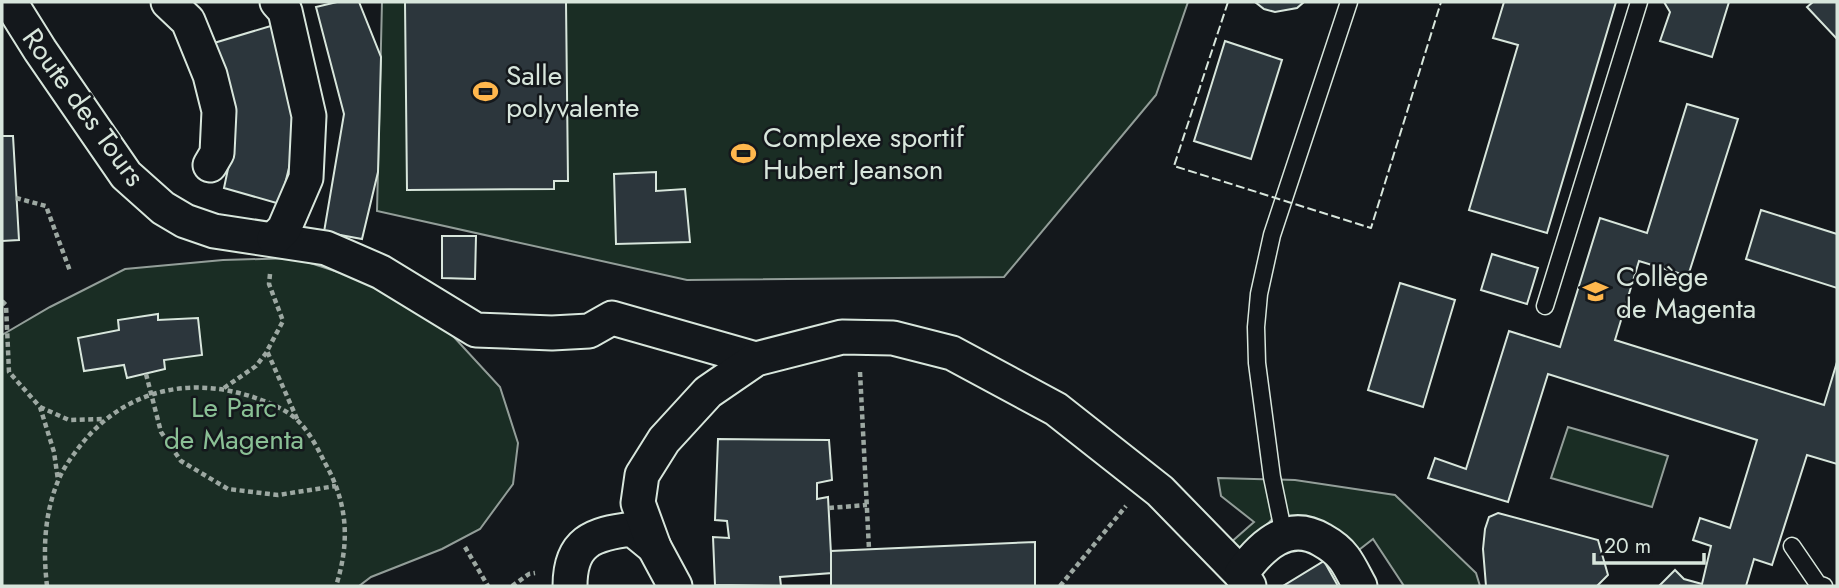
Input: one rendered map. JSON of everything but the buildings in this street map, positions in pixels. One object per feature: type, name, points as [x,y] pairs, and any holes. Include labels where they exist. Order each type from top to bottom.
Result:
[{"type":"street","name":"Route des Tours","points":[[10,2],[126,175],[163,208],[185,221],[214,231],[326,248],[381,272],[476,330],[552,333],[589,331],[612,318],[756,359]]},
{"type":"street","points":[[167,2],[188,21],[210,75],[219,111],[216,153],[210,164]]},
{"type":"street","points":[[274,239],[284,229],[306,178],[309,117],[285,11],[277,2]]},
{"type":"street","points":[[675,586],[654,547],[638,503],[642,475],[663,440],[708,393],[756,359],[842,337],[859,337],[893,338],[952,353],[1056,409],[1148,481],[1245,580],[1259,552],[1284,535],[1302,532],[1334,547],[1344,558],[1360,586]]},
{"type":"street","points":[[570,586],[570,566],[579,548],[606,533],[632,529],[654,547]]},
{"type":"lane","points":[[1284,535],[1272,477],[1257,363],[1259,294],[1272,235],[1349,2]]},
{"type":"lane","points":[[1545,306],[1639,2]]},
{"type":"lane","points":[[1792,546],[1818,584],[1824,586]]},
{"type":"path","points":[[16,198],[46,206],[70,271]]},
{"type":"path","points":[[224,388],[256,366],[283,321],[270,284],[274,239]]},
{"type":"path","points":[[2,301],[6,305],[9,372],[40,407],[54,452],[58,481]]},
{"type":"path","points":[[859,337],[869,549]]},
{"type":"path","points":[[267,351],[299,421],[316,446],[336,486],[342,505],[346,545],[336,586]]},
{"type":"path","points":[[146,373],[160,432],[181,461],[228,489],[278,495],[336,486]]},
{"type":"path","points":[[47,586],[43,552],[49,513],[58,481],[89,433],[113,412],[165,391],[196,387],[224,388],[269,402],[299,421]]},
{"type":"path","points":[[40,407],[69,420],[105,419]]},
{"type":"path","points":[[1060,586],[1148,481]]},
{"type":"path","points":[[828,508],[867,505]]},
{"type":"path","points":[[465,547],[488,586]]},
{"type":"green space","name":"Complexe sportif Hubert Jeanson","points":[[382,2],[1188,2],[1156,95],[1004,277],[687,280],[377,211]]},
{"type":"green space","name":"Le Parc de Magenta","points":[[295,258],[381,286],[453,336],[500,387],[518,443],[513,484],[480,529],[442,549],[371,577],[359,586],[2,586],[2,335],[125,269],[223,260]]},
{"type":"green space","points":[[1568,427],[1668,456],[1652,507],[1551,478]]},
{"type":"green space","points":[[1218,478],[1295,480],[1395,495],[1476,573],[1480,586],[1404,586],[1373,539],[1355,553],[1314,519],[1272,519],[1241,555],[1229,544],[1254,522],[1221,496]]},
{"type":"fence","points":[[1228,2],[1174,166],[1371,228],[1441,2]]},
{"type":"place","name":"Salle polyvalente","points":[[486,91]]},
{"type":"place","name":"Complexe sportif Hubert Jeanson","points":[[743,153]]},
{"type":"place","name":"Collège de Magenta","points":[[1596,292]]}]
